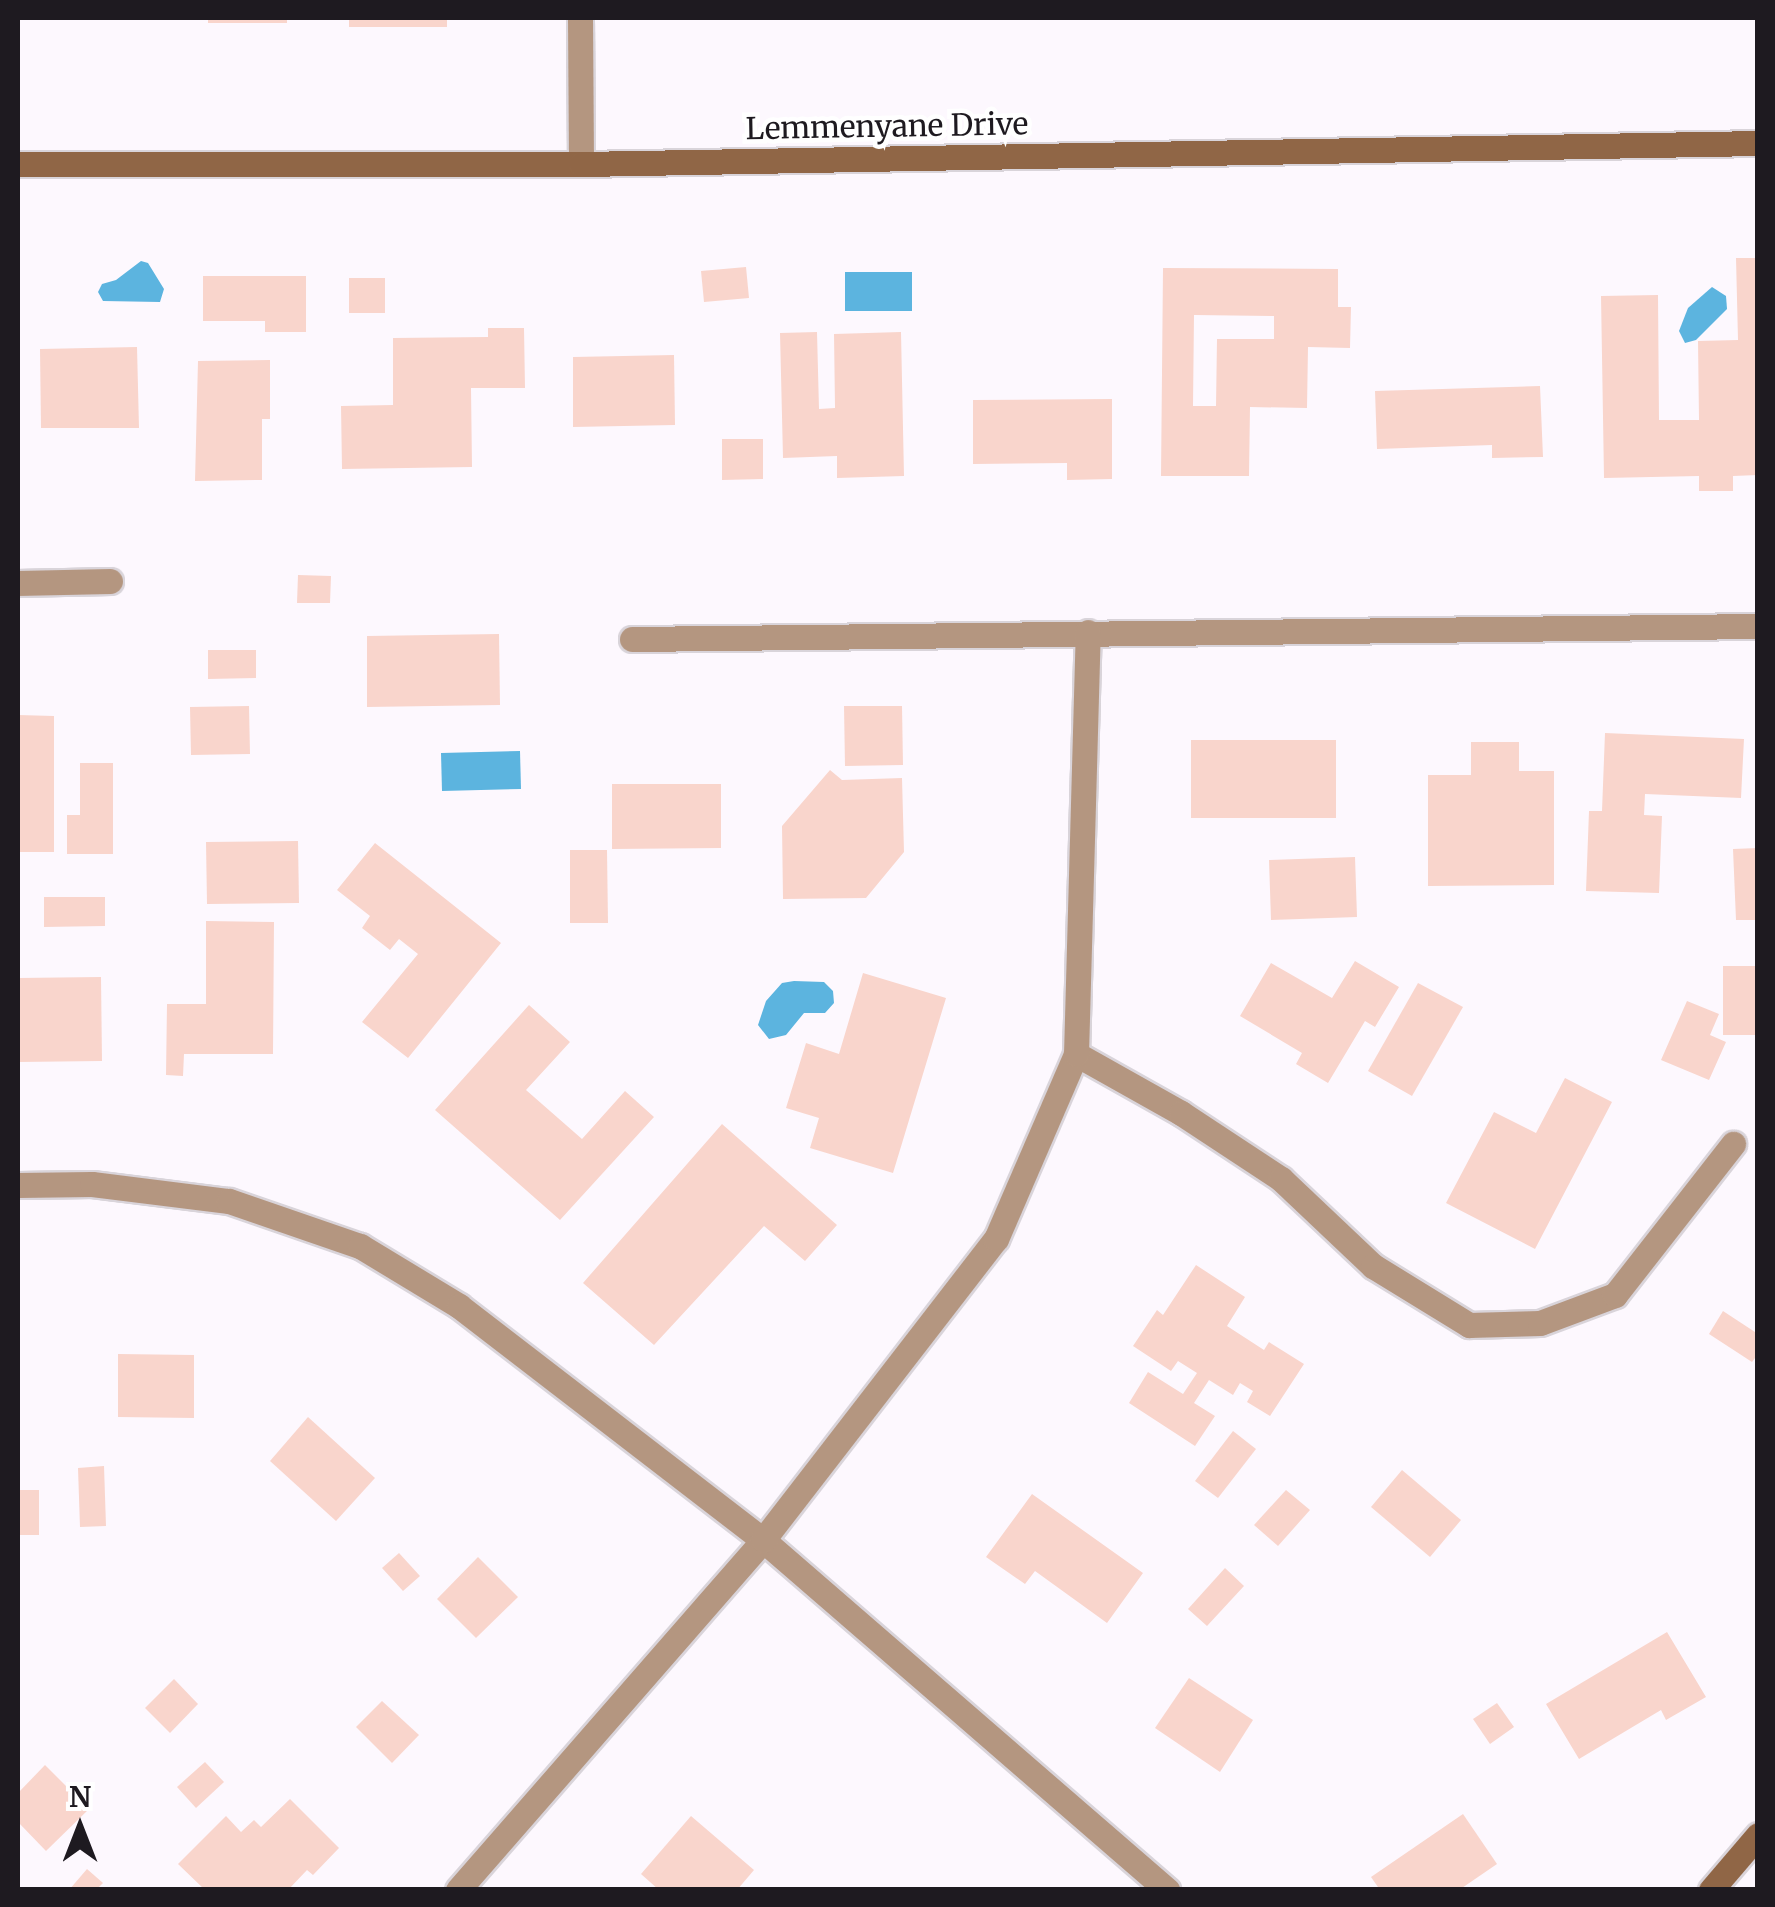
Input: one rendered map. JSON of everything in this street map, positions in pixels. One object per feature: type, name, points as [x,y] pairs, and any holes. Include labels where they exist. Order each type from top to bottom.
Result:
[{"type":"street","points":[[580,18],[581,164]]},
{"type":"street","name":"Lemmenyane Drive","points":[[18,164],[581,164],[1758,143]]},
{"type":"street","points":[[18,583],[110,581]]},
{"type":"street","points":[[632,640],[1758,626]]},
{"type":"street","points":[[458,1890],[763,1540],[996,1239],[1076,1054],[1088,632]]},
{"type":"street","points":[[1076,1054],[1181,1112],[1282,1180],[1373,1266],[1469,1325],[1540,1323],[1616,1295],[1733,1144]]},
{"type":"street","points":[[18,1186],[92,1184],[229,1201],[360,1246],[459,1306],[763,1540],[1167,1890]]},
{"type":"street","points":[[1711,1890],[1758,1835]]},
{"type":"water","points":[[141,261],[148,263],[164,289],[160,302],[103,301],[98,292],[102,284],[116,280]]},
{"type":"water","points":[[845,272],[912,272],[912,311],[845,311]]},
{"type":"water","points":[[1712,287],[1726,296],[1727,309],[1696,340],[1685,343],[1679,331],[1688,308]]},
{"type":"water","points":[[520,751],[521,789],[442,791],[441,753]]},
{"type":"water","points":[[824,982],[833,991],[834,1003],[825,1013],[804,1013],[786,1035],[769,1039],[758,1025],[766,1001],[782,983]]},
{"type":"building","points":[[208,18],[287,18],[287,23],[208,23]]},
{"type":"building","points":[[349,18],[447,18],[447,27],[349,27]]},
{"type":"building","points":[[1736,258],[1758,258],[1758,475],[1733,476],[1733,491],[1699,491],[1699,476],[1604,478],[1601,296],[1658,295],[1659,420],[1699,420],[1698,341],[1738,340]]},
{"type":"building","points":[[746,267],[749,298],[704,302],[701,271]]},
{"type":"building","points":[[1163,268],[1338,269],[1338,307],[1351,307],[1350,348],[1308,347],[1307,408],[1250,407],[1249,476],[1161,476]],"holes":[[[1194,315],[1274,316],[1274,339],[1217,339],[1216,406],[1193,406]]]},
{"type":"building","points":[[203,276],[306,276],[306,332],[265,332],[265,321],[203,321]]},
{"type":"building","points":[[349,278],[385,278],[385,313],[349,313]]},
{"type":"building","points":[[488,328],[524,328],[525,388],[471,388],[472,467],[342,469],[341,406],[393,405],[393,338],[488,337]]},
{"type":"building","points":[[817,332],[819,409],[835,408],[834,334],[901,332],[904,476],[837,478],[837,456],[783,458],[780,333]]},
{"type":"building","points":[[137,347],[139,428],[41,428],[40,349]]},
{"type":"building","points":[[674,355],[675,425],[573,427],[573,357]]},
{"type":"building","points":[[270,360],[270,419],[262,419],[262,480],[195,481],[198,361]]},
{"type":"building","points":[[1540,386],[1543,457],[1492,458],[1492,445],[1377,449],[1375,391]]},
{"type":"building","points":[[1112,399],[1112,479],[1067,480],[1067,463],[973,464],[973,400]]},
{"type":"building","points":[[722,439],[763,439],[763,479],[722,480]]},
{"type":"building","points":[[298,575],[331,576],[330,603],[297,603]]},
{"type":"building","points":[[499,634],[500,705],[367,707],[367,636]]},
{"type":"building","points":[[208,650],[256,650],[256,678],[208,679]]},
{"type":"building","points":[[249,706],[250,754],[191,755],[190,707]]},
{"type":"building","points":[[844,706],[902,706],[903,765],[845,766]]},
{"type":"building","points":[[18,715],[54,716],[54,852],[18,852]]},
{"type":"building","points":[[1605,733],[1744,739],[1741,798],[1645,794],[1644,815],[1662,816],[1659,893],[1586,891],[1589,811],[1602,811]]},
{"type":"building","points":[[1191,740],[1336,740],[1336,818],[1191,818]]},
{"type":"building","points":[[1471,742],[1519,742],[1519,771],[1554,771],[1554,885],[1428,886],[1428,775],[1471,775]]},
{"type":"building","points":[[80,763],[113,763],[113,854],[67,854],[67,815],[80,815]]},
{"type":"building","points":[[830,770],[842,780],[902,778],[904,852],[866,898],[783,899],[782,826]]},
{"type":"building","points":[[612,784],[721,784],[721,848],[612,849]]},
{"type":"building","points":[[298,841],[299,903],[207,904],[206,842]]},
{"type":"building","points":[[375,843],[501,943],[408,1058],[362,1022],[418,954],[399,939],[390,950],[362,928],[370,916],[337,890]]},
{"type":"building","points":[[1758,848],[1758,920],[1736,920],[1733,849]]},
{"type":"building","points":[[570,850],[607,850],[608,923],[570,923]]},
{"type":"building","points":[[1355,857],[1357,917],[1271,920],[1269,860]]},
{"type":"building","points":[[44,897],[105,897],[105,926],[44,927]]},
{"type":"building","points":[[206,921],[274,922],[273,1054],[184,1054],[183,1076],[166,1075],[167,1004],[206,1004]]},
{"type":"building","points":[[1355,961],[1399,987],[1375,1027],[1365,1021],[1328,1083],[1296,1064],[1302,1053],[1240,1016],[1271,963],[1332,998]]},
{"type":"building","points":[[1723,966],[1758,966],[1758,1035],[1723,1035]]},
{"type":"building","points":[[863,973],[946,998],[893,1173],[810,1148],[819,1118],[786,1108],[806,1043],[839,1054]]},
{"type":"building","points":[[101,977],[102,1061],[18,1062],[18,978]]},
{"type":"building","points":[[1418,983],[1463,1007],[1412,1096],[1368,1071]]},
{"type":"building","points":[[1687,1001],[1719,1014],[1710,1035],[1726,1042],[1709,1080],[1661,1060]]},
{"type":"building","points":[[529,1005],[570,1042],[526,1090],[582,1139],[625,1091],[654,1117],[560,1220],[435,1110]]},
{"type":"building","points":[[1565,1078],[1612,1102],[1535,1249],[1446,1203],[1494,1112],[1536,1133]]},
{"type":"building","points":[[722,1124],[837,1225],[805,1261],[764,1226],[654,1345],[583,1283]]},
{"type":"building","points":[[1196,1265],[1245,1297],[1227,1326],[1264,1350],[1269,1342],[1304,1364],[1270,1416],[1247,1402],[1253,1391],[1240,1383],[1233,1395],[1209,1380],[1194,1403],[1215,1416],[1195,1446],[1129,1403],[1148,1372],[1183,1394],[1197,1373],[1178,1361],[1171,1371],[1133,1346],[1157,1310],[1163,1315]]},
{"type":"building","points":[[1723,1311],[1758,1334],[1758,1354],[1752,1362],[1709,1334]]},
{"type":"building","points":[[118,1354],[194,1355],[194,1418],[118,1417]]},
{"type":"building","points":[[308,1417],[375,1478],[336,1521],[270,1461]]},
{"type":"building","points":[[1233,1431],[1256,1449],[1218,1498],[1195,1481]]},
{"type":"building","points":[[104,1466],[106,1526],[80,1527],[78,1468]]},
{"type":"building","points":[[1402,1470],[1461,1520],[1430,1557],[1371,1507]]},
{"type":"building","points":[[18,1490],[39,1490],[39,1535],[18,1535]]},
{"type":"building","points":[[1286,1490],[1310,1510],[1278,1546],[1254,1525]]},
{"type":"building","points":[[1032,1494],[1143,1573],[1107,1623],[1035,1571],[1025,1584],[986,1557]]},
{"type":"building","points":[[399,1553],[420,1576],[403,1591],[382,1568]]},
{"type":"building","points":[[478,1557],[518,1597],[476,1638],[437,1599]]},
{"type":"building","points":[[1225,1568],[1244,1586],[1207,1626],[1188,1609]]},
{"type":"building","points":[[1667,1632],[1706,1697],[1666,1720],[1661,1710],[1579,1759],[1546,1704]]},
{"type":"building","points":[[1189,1678],[1253,1720],[1220,1772],[1155,1728]]},
{"type":"building","points":[[174,1679],[198,1704],[170,1733],[145,1708]]},
{"type":"building","points":[[382,1701],[419,1735],[392,1763],[356,1727]]},
{"type":"building","points":[[1497,1703],[1514,1727],[1490,1744],[1473,1719]]},
{"type":"building","points":[[205,1762],[224,1782],[196,1808],[177,1787]]},
{"type":"building","points":[[45,1765],[89,1809],[46,1851],[18,1822],[18,1793]]},
{"type":"building","points":[[290,1799],[339,1848],[313,1875],[307,1870],[288,1890],[205,1890],[178,1864],[226,1816],[241,1832],[254,1820],[261,1827]]},
{"type":"building","points":[[1463,1814],[1497,1864],[1459,1890],[1380,1890],[1371,1877]]},
{"type":"building","points":[[691,1816],[754,1870],[737,1890],[659,1890],[641,1874]]},
{"type":"building","points":[[87,1869],[103,1883],[96,1890],[69,1890]]}]
